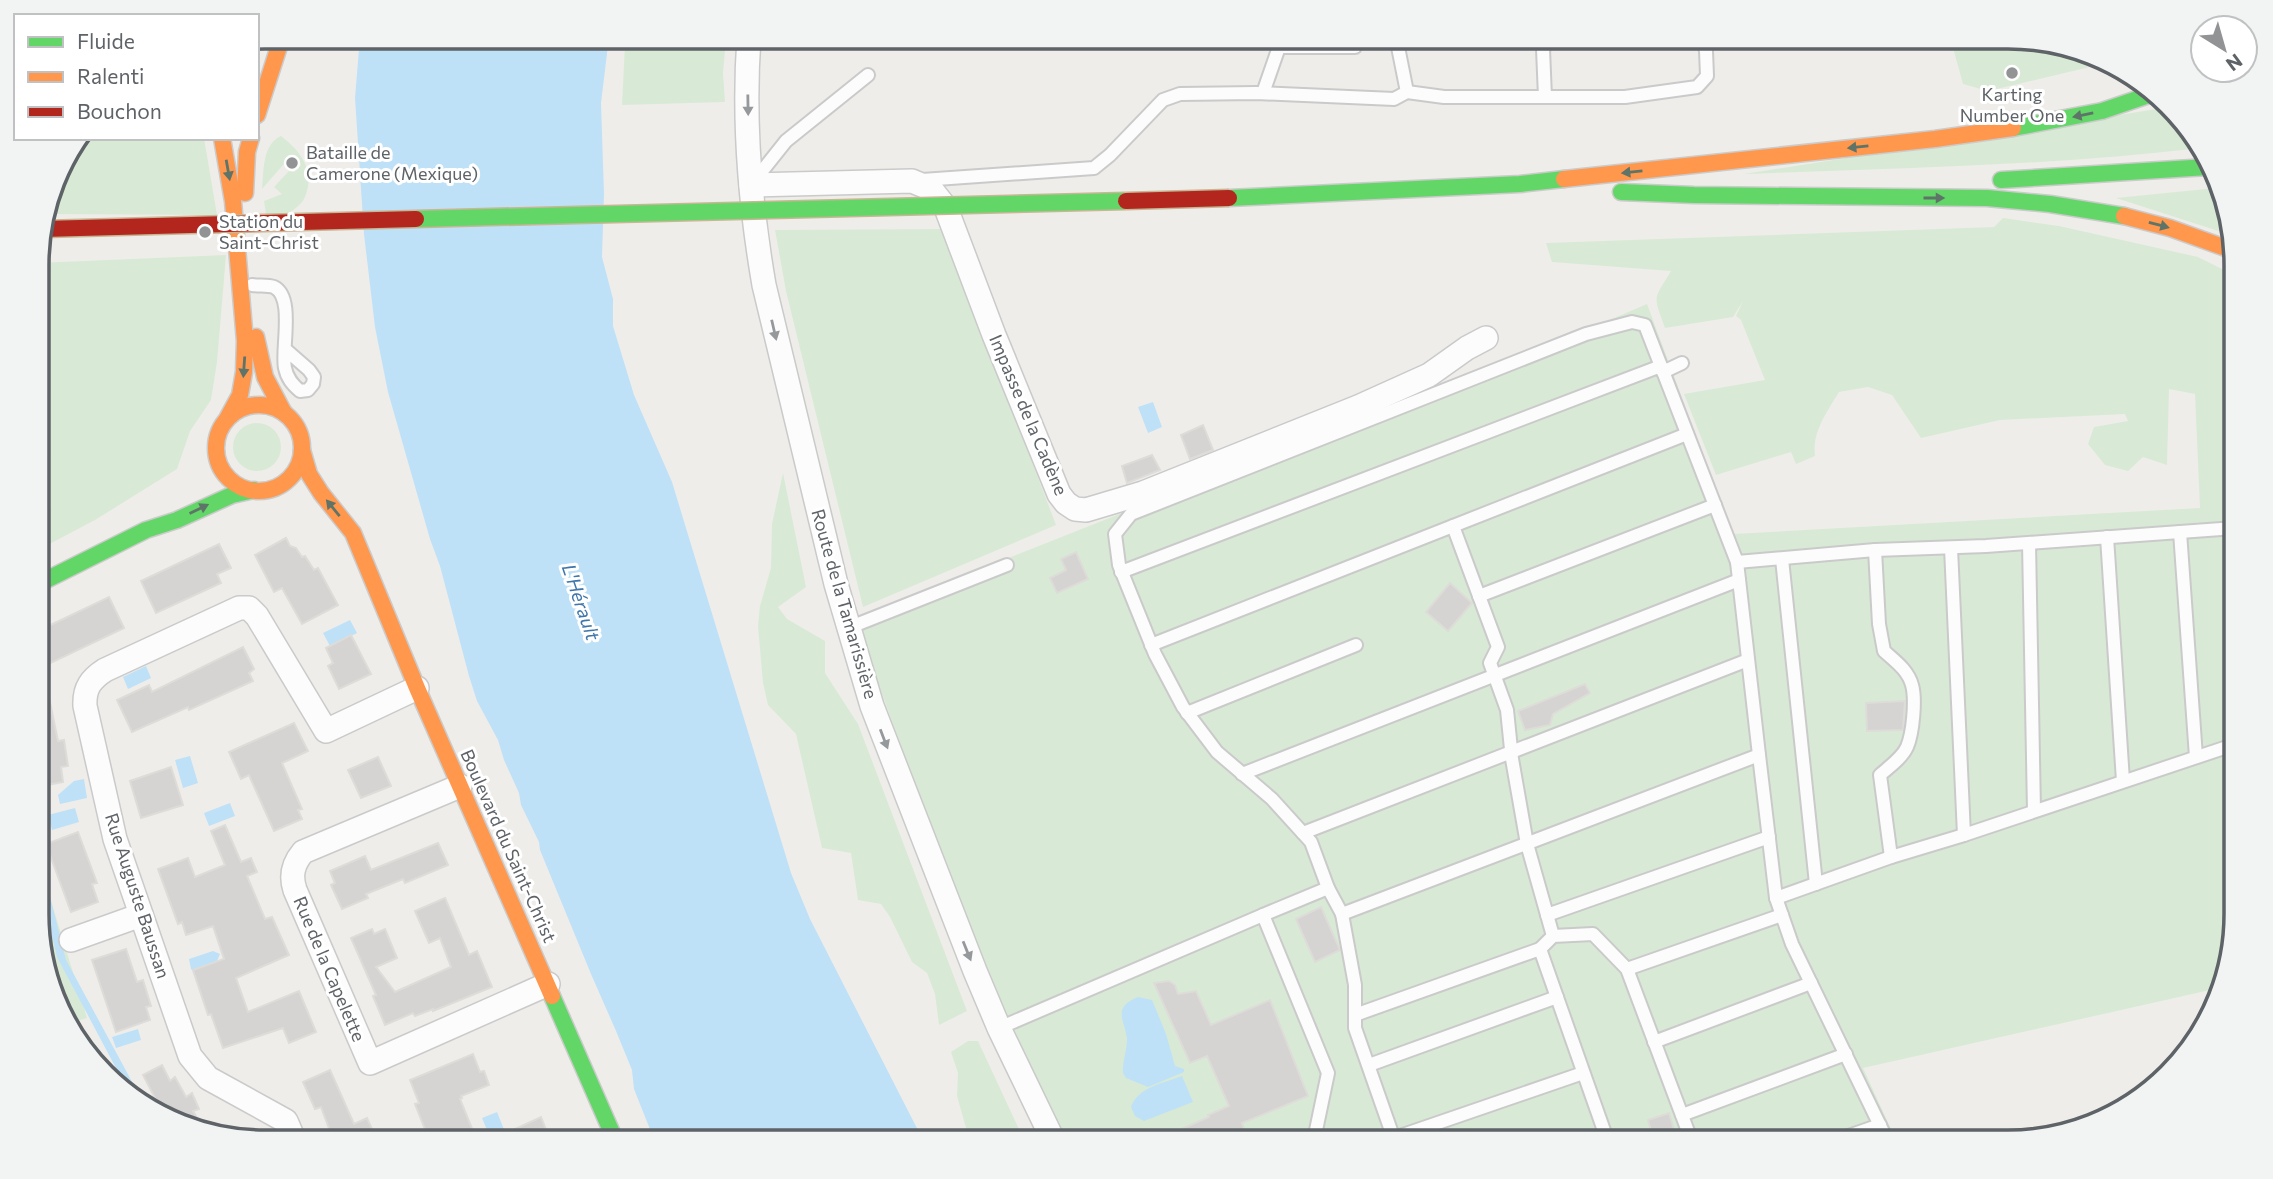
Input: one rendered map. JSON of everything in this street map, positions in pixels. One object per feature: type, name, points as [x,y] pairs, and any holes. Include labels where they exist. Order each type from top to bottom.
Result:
[{"type":"main road","points":[[259,109],[278,49]]},
{"type":"main road","points":[[52,229],[1229,198],[1520,184],[1935,139],[2035,125],[2102,111],[2143,97]]},
{"type":"main road","points":[[208,469],[220,430],[240,395],[245,341],[233,201],[222,140]]},
{"type":"main road","points":[[49,578],[146,530],[177,520],[232,495],[272,488],[293,474],[299,462],[302,450],[300,435],[270,392],[262,371],[245,200],[247,152],[250,140]]},
{"type":"main road","points":[[1694,195],[1973,182],[2200,167]]},
{"type":"main road","points":[[1520,184],[1593,191],[1694,195],[1987,198],[2050,204],[2134,218],[2223,247]]},
{"type":"main road","points":[[228,418],[241,409],[255,405],[270,406],[284,413]]},
{"type":"main road","points":[[216,446],[217,458],[230,480],[242,487],[281,496],[292,502]]},
{"type":"main road","name":"Boulevard du Saint-Christ","points":[[302,450],[309,474],[321,494],[353,533],[417,688],[611,1130]]},
{"type":"main road","points":[[146,530],[179,502]]},
{"type":"main road","name":"Boulevard du Saint-Christ","points":[[324,523],[367,565]]},
{"type":"street","name":"Route de la Tamarissière","points":[[748,49],[751,186],[755,235],[764,285],[848,628],[872,706],[919,829],[999,1028],[1048,1130]]},
{"type":"street","points":[[751,186],[912,181]]},
{"type":"street","name":"Impasse de la Cadène","points":[[912,181],[931,189],[946,208],[1059,494],[1075,509],[1086,510],[1143,493],[1331,419],[1429,375],[1486,338]]},
{"type":"street","name":"Rue Auguste Baussan","points":[[290,1130],[286,1121],[208,1078],[190,1056],[115,839],[85,706],[86,689],[100,674],[227,611],[239,608],[249,608],[257,616],[326,731],[417,688]]},
{"type":"street","name":"Rue de la Capelette","points":[[460,786],[303,852],[292,870],[295,890],[370,1063],[548,984]]},
{"type":"street","points":[[71,940],[141,915]]},
{"type":"lane","points":[[1263,93],[1277,49]]},
{"type":"lane","points":[[1398,49],[1407,92]]},
{"type":"lane","points":[[1543,49],[1545,97]]},
{"type":"lane","points":[[912,181],[1094,168],[1111,155],[1163,100],[1180,94],[1263,93],[1394,99],[1407,92],[1444,97],[1625,97],[1697,87],[1707,76],[1705,49]]},
{"type":"lane","points":[[751,186],[786,141],[868,75]]},
{"type":"lane","points":[[252,285],[273,286],[285,302],[285,349]]},
{"type":"lane","points":[[1391,1130],[1355,1028],[1355,985],[1342,914],[1328,888],[1311,842],[1272,799],[1217,752],[1187,713],[1152,645],[1121,572],[1115,534],[1131,514],[1586,334],[1632,322],[1645,325],[1737,562],[1776,898],[1792,944],[1882,1130]]},
{"type":"lane","points":[[1121,572],[1682,363]]},
{"type":"lane","points":[[1152,645],[1687,434]]},
{"type":"lane","points":[[1479,596],[1715,505]]},
{"type":"lane","points":[[1453,526],[1498,647],[1490,663],[1507,710],[1527,844],[1553,936]]},
{"type":"lane","points":[[1737,562],[1875,550],[1951,548],[2224,529]]},
{"type":"lane","points":[[2180,532],[2196,757]]},
{"type":"lane","points":[[2107,537],[2123,782]]},
{"type":"lane","points":[[2028,543],[2034,811]]},
{"type":"lane","points":[[1951,548],[1964,835]]},
{"type":"lane","points":[[1875,550],[1884,651],[1902,667],[1912,685],[1914,706],[1907,746],[1880,775],[1891,857]]},
{"type":"lane","points":[[1782,559],[1816,884]]},
{"type":"lane","points":[[848,628],[1007,565]]},
{"type":"lane","points":[[1242,774],[1739,580]]},
{"type":"lane","points":[[1187,713],[1356,645]]},
{"type":"lane","points":[[1303,833],[1748,660]]},
{"type":"lane","points":[[1776,898],[1891,857],[2224,748]]},
{"type":"lane","points":[[1342,914],[1759,755]]},
{"type":"lane","points":[[1547,915],[1769,837]]},
{"type":"lane","points":[[999,1028],[1328,888]]},
{"type":"lane","points":[[1263,915],[1328,1073],[1316,1130]]},
{"type":"lane","points":[[1627,969],[1782,915]]},
{"type":"lane","points":[[1355,1016],[1540,949],[1553,936],[1592,934],[1627,969],[1688,1130]]},
{"type":"lane","points":[[1540,949],[1604,1130]]},
{"type":"lane","points":[[1654,1042],[1811,983]]},
{"type":"lane","points":[[1369,1065],[1557,997]]},
{"type":"lane","points":[[1682,1115],[1846,1054]]},
{"type":"lane","points":[[1422,1130],[1583,1073]]},
{"type":"lane","points":[[1865,1130],[1880,1125]]},
{"type":"green space","points":[[625,49],[725,49],[725,102],[622,105]]},
{"type":"green space","name":"Karting Number One","points":[[1953,49],[2036,51],[2064,56],[2093,66],[1988,91],[1963,84]]},
{"type":"green space","points":[[2156,109],[2190,149],[2030,163],[1744,174]]},
{"type":"green space","points":[[281,136],[305,163],[308,189],[303,201],[288,214],[266,214],[264,201],[282,194],[274,187],[289,171],[294,172],[301,165],[297,158],[289,158],[262,189],[267,152],[270,145]]},
{"type":"green space","points":[[89,140],[204,140],[217,215],[55,214],[65,182]]},
{"type":"green space","points":[[2210,189],[2221,232],[2116,198]]},
{"type":"green space","points":[[2003,218],[2059,226],[2198,257],[2224,270],[2224,914],[2217,970],[2210,990],[1863,1068],[1891,1130],[1055,1130],[997,1012],[855,619],[1122,513],[1420,401],[1647,304],[1733,534],[2200,508],[2195,394],[2169,389],[2167,465],[2143,457],[2128,471],[2105,465],[2088,444],[2094,427],[2128,421],[2125,414],[2000,420],[1921,438],[1892,395],[1868,387],[1839,392],[1818,430],[1815,456],[1796,464],[1791,452],[1716,475],[1684,394],[1765,380],[1741,320],[1736,316],[1743,301],[1733,317],[1665,328],[1657,298],[1671,271],[1552,262],[1546,243],[1994,227]]},
{"type":"green space","points":[[943,229],[1056,525],[863,607],[786,291],[775,230]]},
{"type":"green space","points":[[226,255],[211,400],[190,431],[177,469],[95,520],[49,544],[49,262]]},
{"type":"green space","points":[[257,423],[266,424],[274,430],[280,438],[280,456],[274,464],[266,470],[257,471],[248,470],[240,464],[234,456],[233,447],[234,438],[240,430],[248,424]]},
{"type":"green space","points":[[783,473],[806,587],[778,607],[787,619],[825,641],[825,673],[858,724],[967,1011],[939,1025],[935,994],[927,973],[912,962],[881,904],[858,900],[851,853],[822,848],[796,734],[768,705],[763,683],[758,626],[760,606],[771,568],[772,524]]},
{"type":"green space","points":[[49,894],[87,1018],[77,1021],[65,997],[56,970],[51,942]]},
{"type":"green space","points":[[968,1041],[978,1041],[1019,1130],[967,1130],[957,1096],[958,1073],[951,1052]]},
{"type":"water","name":"L'Hérault","points":[[359,49],[608,49],[601,103],[604,194],[602,257],[613,299],[613,326],[634,395],[672,482],[791,873],[810,919],[918,1130],[650,1130],[634,1089],[632,1070],[539,842],[521,805],[519,793],[498,740],[477,701],[469,676],[440,566],[388,392],[375,327],[364,234],[355,98]]},
{"type":"water","points":[[1153,402],[1162,427],[1148,433],[1138,407]]},
{"type":"water","points":[[350,620],[357,633],[330,646],[323,633]]},
{"type":"water","points":[[146,666],[151,678],[128,689],[123,677]]},
{"type":"water","points":[[190,756],[198,783],[183,788],[175,760]]},
{"type":"water","points":[[84,779],[87,798],[60,804],[58,795],[74,781]]},
{"type":"water","points":[[230,803],[235,816],[209,826],[204,813]]},
{"type":"water","points":[[75,808],[79,822],[52,830],[49,815]]},
{"type":"water","points":[[49,893],[66,960],[134,1085],[118,1072],[57,957],[50,927]]},
{"type":"water","points":[[213,951],[220,954],[217,961],[191,969],[189,959]]},
{"type":"water","points":[[1138,997],[1152,1000],[1175,1066],[1184,1069],[1184,1072],[1148,1087],[1126,1078],[1123,1073],[1127,1039],[1122,1010]]},
{"type":"water","points":[[138,1029],[141,1040],[116,1048],[112,1037]]},
{"type":"water","points":[[1182,1076],[1193,1102],[1144,1121],[1135,1116],[1131,1107],[1139,1095],[1145,1090]]},
{"type":"water","points":[[497,1112],[504,1130],[487,1130],[482,1118]]},
{"type":"building","points":[[1203,425],[1213,450],[1190,459],[1181,435]]},
{"type":"building","points":[[1152,455],[1160,470],[1127,483],[1122,466]]},
{"type":"building","points":[[286,538],[290,546],[296,548],[302,557],[305,556],[314,570],[318,568],[338,605],[302,624],[282,588],[274,592],[255,555]]},
{"type":"building","points":[[219,544],[231,568],[217,574],[221,583],[156,613],[141,581]]},
{"type":"building","points":[[1076,552],[1088,579],[1057,593],[1050,578],[1066,570],[1061,559]]},
{"type":"building","points":[[1450,583],[1472,603],[1448,631],[1426,612]]},
{"type":"building","points":[[109,597],[124,628],[49,664],[49,626]]},
{"type":"building","points":[[351,635],[371,674],[339,689],[328,666],[333,663],[326,648]]},
{"type":"building","points":[[243,647],[254,669],[249,673],[253,681],[132,732],[117,700],[149,685],[152,692]]},
{"type":"building","points":[[1585,684],[1590,693],[1553,714],[1550,725],[1525,730],[1518,711]]},
{"type":"building","points":[[49,698],[58,741],[64,740],[68,766],[61,767],[63,782],[49,785]]},
{"type":"building","points":[[1905,701],[1903,730],[1867,731],[1866,703]]},
{"type":"building","points":[[294,723],[308,751],[282,763],[302,809],[298,810],[302,819],[274,831],[249,775],[241,779],[229,752]]},
{"type":"building","points":[[378,757],[391,786],[361,798],[348,770]]},
{"type":"building","points":[[171,767],[183,805],[141,818],[130,781]]},
{"type":"building","points":[[225,825],[241,862],[251,858],[257,872],[247,876],[265,919],[272,917],[289,955],[236,978],[248,1012],[299,991],[316,1032],[289,1043],[283,1028],[223,1048],[211,1014],[208,1015],[193,970],[224,959],[213,926],[186,935],[182,922],[178,924],[158,869],[188,858],[195,877],[225,865],[211,831]]},
{"type":"building","points":[[78,832],[97,883],[92,884],[98,902],[71,912],[49,852],[49,843]]},
{"type":"building","points":[[438,843],[448,865],[405,883],[403,879],[366,894],[368,898],[342,909],[331,885],[335,883],[330,871],[365,856],[371,870]]},
{"type":"building","points":[[445,898],[469,955],[477,951],[492,987],[433,1011],[415,1016],[413,1013],[385,1025],[373,996],[376,995],[351,938],[372,929],[374,934],[385,929],[397,958],[376,967],[395,992],[451,967],[440,938],[429,943],[415,911]]},
{"type":"building","points":[[1321,907],[1340,950],[1315,962],[1296,919]]},
{"type":"building","points":[[126,949],[137,982],[143,980],[151,1006],[146,1007],[150,1020],[116,1032],[92,960]]},
{"type":"building","points":[[1169,981],[1175,985],[1178,994],[1196,991],[1211,1025],[1270,1000],[1308,1096],[1242,1123],[1245,1130],[1179,1130],[1229,1106],[1207,1056],[1190,1063],[1154,983]]},
{"type":"building","points":[[473,1054],[489,1085],[461,1096],[473,1130],[425,1130],[415,1104],[419,1103],[410,1080]]},
{"type":"building","points":[[162,1065],[170,1081],[175,1077],[186,1097],[192,1093],[199,1109],[193,1111],[197,1118],[182,1114],[156,1101],[143,1075]]},
{"type":"building","points":[[330,1070],[354,1124],[367,1118],[372,1130],[330,1130],[321,1107],[315,1109],[303,1082]]},
{"type":"building","points":[[1669,1113],[1674,1130],[1651,1130],[1648,1120]]},
{"type":"building","points":[[541,1117],[546,1130],[515,1130]]},
{"type":"traffic: fast","points":[[2013,128],[2102,111],[2143,97]]},
{"type":"traffic: fast","points":[[2001,180],[2200,167]]},
{"type":"traffic: fast","points":[[1229,198],[1520,184],[1564,179]]},
{"type":"traffic: fast","points":[[1621,192],[1987,198],[2050,204],[2124,216]]},
{"type":"traffic: fast","points":[[416,219],[1126,201]]},
{"type":"traffic: fast","points":[[49,578],[146,530],[177,520],[232,495],[254,490]]},
{"type":"traffic: fast","points":[[552,996],[611,1130]]},
{"type":"traffic: slow","points":[[259,109],[278,49]]},
{"type":"traffic: slow","points":[[1564,179],[1935,139],[2013,128]]},
{"type":"traffic: slow","points":[[222,140],[233,201],[245,341],[240,395],[228,417]]},
{"type":"traffic: slow","points":[[245,193],[247,152],[250,140]]},
{"type":"traffic: slow","points":[[2124,216],[2170,228],[2223,247]]},
{"type":"traffic: slow","points":[[256,337],[265,377],[284,413]]},
{"type":"traffic: slow","points":[[259,405],[275,409],[289,418],[298,432],[302,448],[298,464],[289,478],[275,487],[259,491],[243,487],[229,478],[220,464],[216,448],[220,432],[229,418],[243,409],[259,405]]},
{"type":"traffic: slow","points":[[302,450],[309,474],[353,533],[417,688],[552,996]]},
{"type":"traffic: jam","points":[[1126,201],[1229,198]]},
{"type":"traffic: jam","points":[[52,229],[416,219]]},
{"type":"place","name":"Karting Number One","points":[[2012,73]]},
{"type":"place","name":"Bataille de Camerone (Mexique)","points":[[292,163]]},
{"type":"place","name":"Station du Saint-Christ","points":[[205,232]]}]
